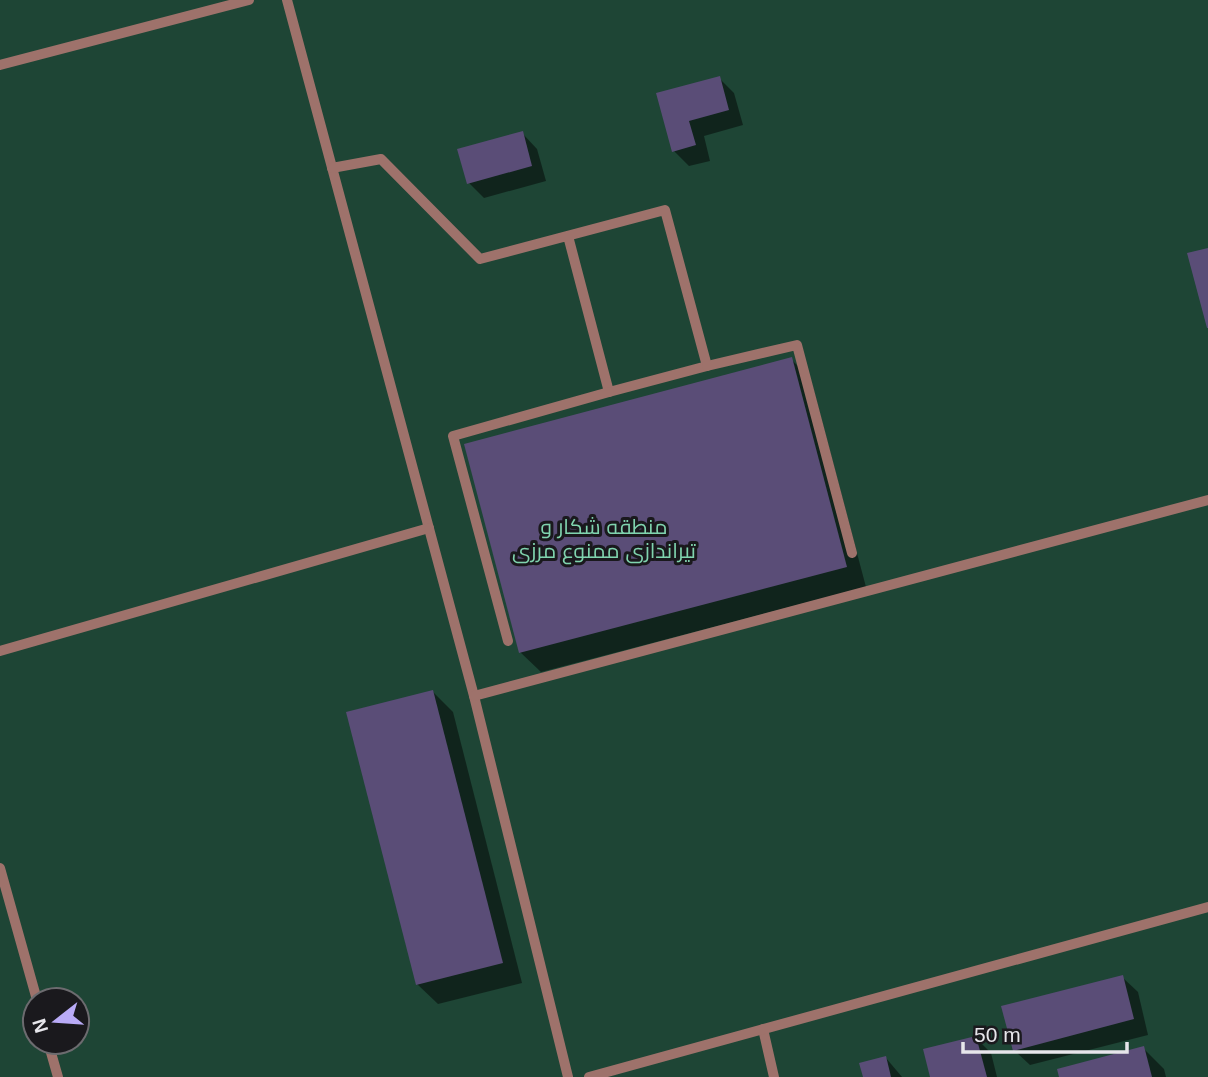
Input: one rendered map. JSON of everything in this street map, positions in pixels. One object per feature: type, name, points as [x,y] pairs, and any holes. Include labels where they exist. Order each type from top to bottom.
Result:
[{"type":"lane","points":[[0,65],[249,0]]},
{"type":"lane","points":[[287,0],[474,696],[568,1077]]},
{"type":"lane","points":[[332,168],[381,159],[480,259],[665,210],[707,366]]},
{"type":"lane","points":[[568,236],[610,392]]},
{"type":"lane","points":[[508,641],[453,436],[707,366],[797,345],[852,553]]},
{"type":"lane","points":[[474,696],[1208,499]]},
{"type":"lane","points":[[0,651],[429,528]]},
{"type":"lane","points":[[0,868],[33,986]]},
{"type":"lane","points":[[589,1077],[1208,907]]},
{"type":"lane","points":[[763,1030],[774,1077]]},
{"type":"lane","points":[[52,1056],[58,1077]]},
{"type":"green space","name":"منطقه شکار و تیراندازی ممنوع مرزی","points":[[0,0],[1208,0],[1208,1077],[0,1077]]},
{"type":"building","points":[[720,76],[729,110],[689,121],[696,145],[672,152],[656,93]]},
{"type":"building","points":[[523,131],[532,166],[467,184],[457,149]]},
{"type":"building","points":[[1208,248],[1208,328],[1207,328],[1187,253]]},
{"type":"building","points":[[792,357],[847,567],[519,653],[464,444]]},
{"type":"building","points":[[433,690],[503,963],[416,985],[346,712]]},
{"type":"building","points":[[1123,975],[1134,1019],[1013,1051],[1001,1006]]},
{"type":"building","points":[[976,1036],[987,1077],[930,1077],[923,1049]]},
{"type":"building","points":[[1144,1046],[1152,1077],[1059,1077],[1057,1069]]},
{"type":"building","points":[[886,1056],[891,1077],[863,1077],[859,1063]]}]
